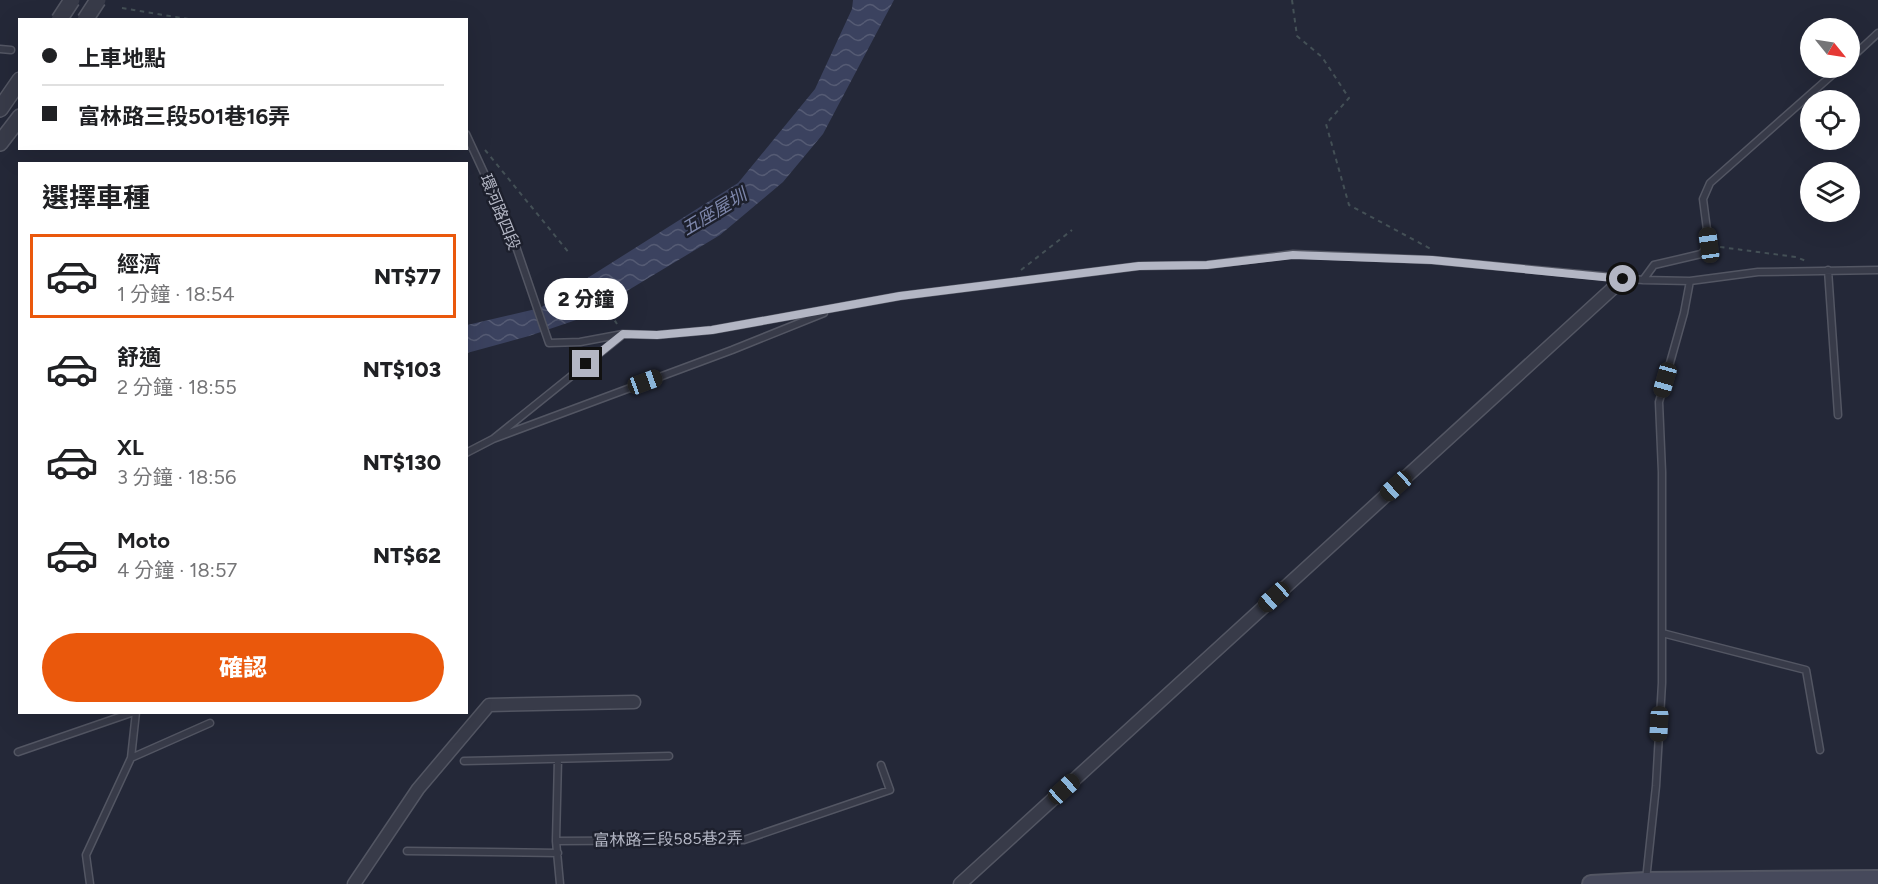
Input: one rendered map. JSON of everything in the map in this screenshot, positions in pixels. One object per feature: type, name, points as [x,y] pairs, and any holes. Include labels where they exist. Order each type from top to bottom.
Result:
[{"type":"main road","points":[[1591,884],[1878,879]]},
{"type":"street","points":[[60,18],[72,0]]},
{"type":"street","points":[[86,18],[98,0]]},
{"type":"street","points":[[0,108],[18,83]]},
{"type":"street","points":[[0,143],[18,120]]},
{"type":"street","points":[[960,884],[1623,279]]},
{"type":"street","points":[[354,884],[418,789],[489,705],[634,702]]},
{"type":"lane","points":[[1860,50],[1878,33]]},
{"type":"lane","points":[[0,49],[11,50]]},
{"type":"lane","points":[[1643,280],[1654,265],[1701,254],[1709,245],[1703,199],[1710,183],[1829,78]]},
{"type":"lane","name":"環河路四段","points":[[468,138],[510,229],[549,343],[580,342],[623,334]]},
{"type":"lane","points":[[494,439],[623,334],[657,335],[712,330],[900,296],[1139,266],[1207,265],[1293,255],[1456,262],[1623,279],[1690,281],[1758,272],[1878,270]]},
{"type":"lane","points":[[1828,270],[1838,415]]},
{"type":"lane","points":[[1646,883],[1656,786],[1662,684],[1662,472],[1659,402],[1684,313],[1690,281]]},
{"type":"lane","points":[[468,452],[494,439],[835,309]]},
{"type":"lane","points":[[1662,633],[1806,670],[1820,750]]},
{"type":"lane","points":[[18,752],[129,714]]},
{"type":"lane","points":[[90,884],[86,855],[130,758],[135,714]]},
{"type":"lane","points":[[130,758],[210,723]]},
{"type":"lane","points":[[464,761],[669,756]]},
{"type":"lane","points":[[558,759],[556,841],[560,884]]},
{"type":"lane","name":"富林路三段585巷2弄","points":[[556,841],[744,840],[890,790],[881,765]]},
{"type":"lane","points":[[407,851],[558,853]]},
{"type":"path","points":[[1292,0],[1297,36],[1322,57],[1349,98],[1326,124],[1349,205],[1456,262]]},
{"type":"path","points":[[122,8],[182,18]]},
{"type":"path","points":[[481,145],[570,254]]},
{"type":"path","points":[[1004,283],[1072,230]]},
{"type":"path","points":[[1709,245],[1796,256],[1828,270]]},
{"type":"path","points":[[610,313],[623,334]]},
{"type":"water","name":"五座屋圳","points":[[853,0],[894,0],[823,134],[783,182],[720,235],[582,318],[468,353],[468,325],[540,308],[738,183],[815,89],[852,9]]},
{"type":"route","points":[[586,364],[623,334],[657,335],[712,330],[900,296],[1139,266],[1207,265],[1293,255],[1432,260],[1623,279]]}]
